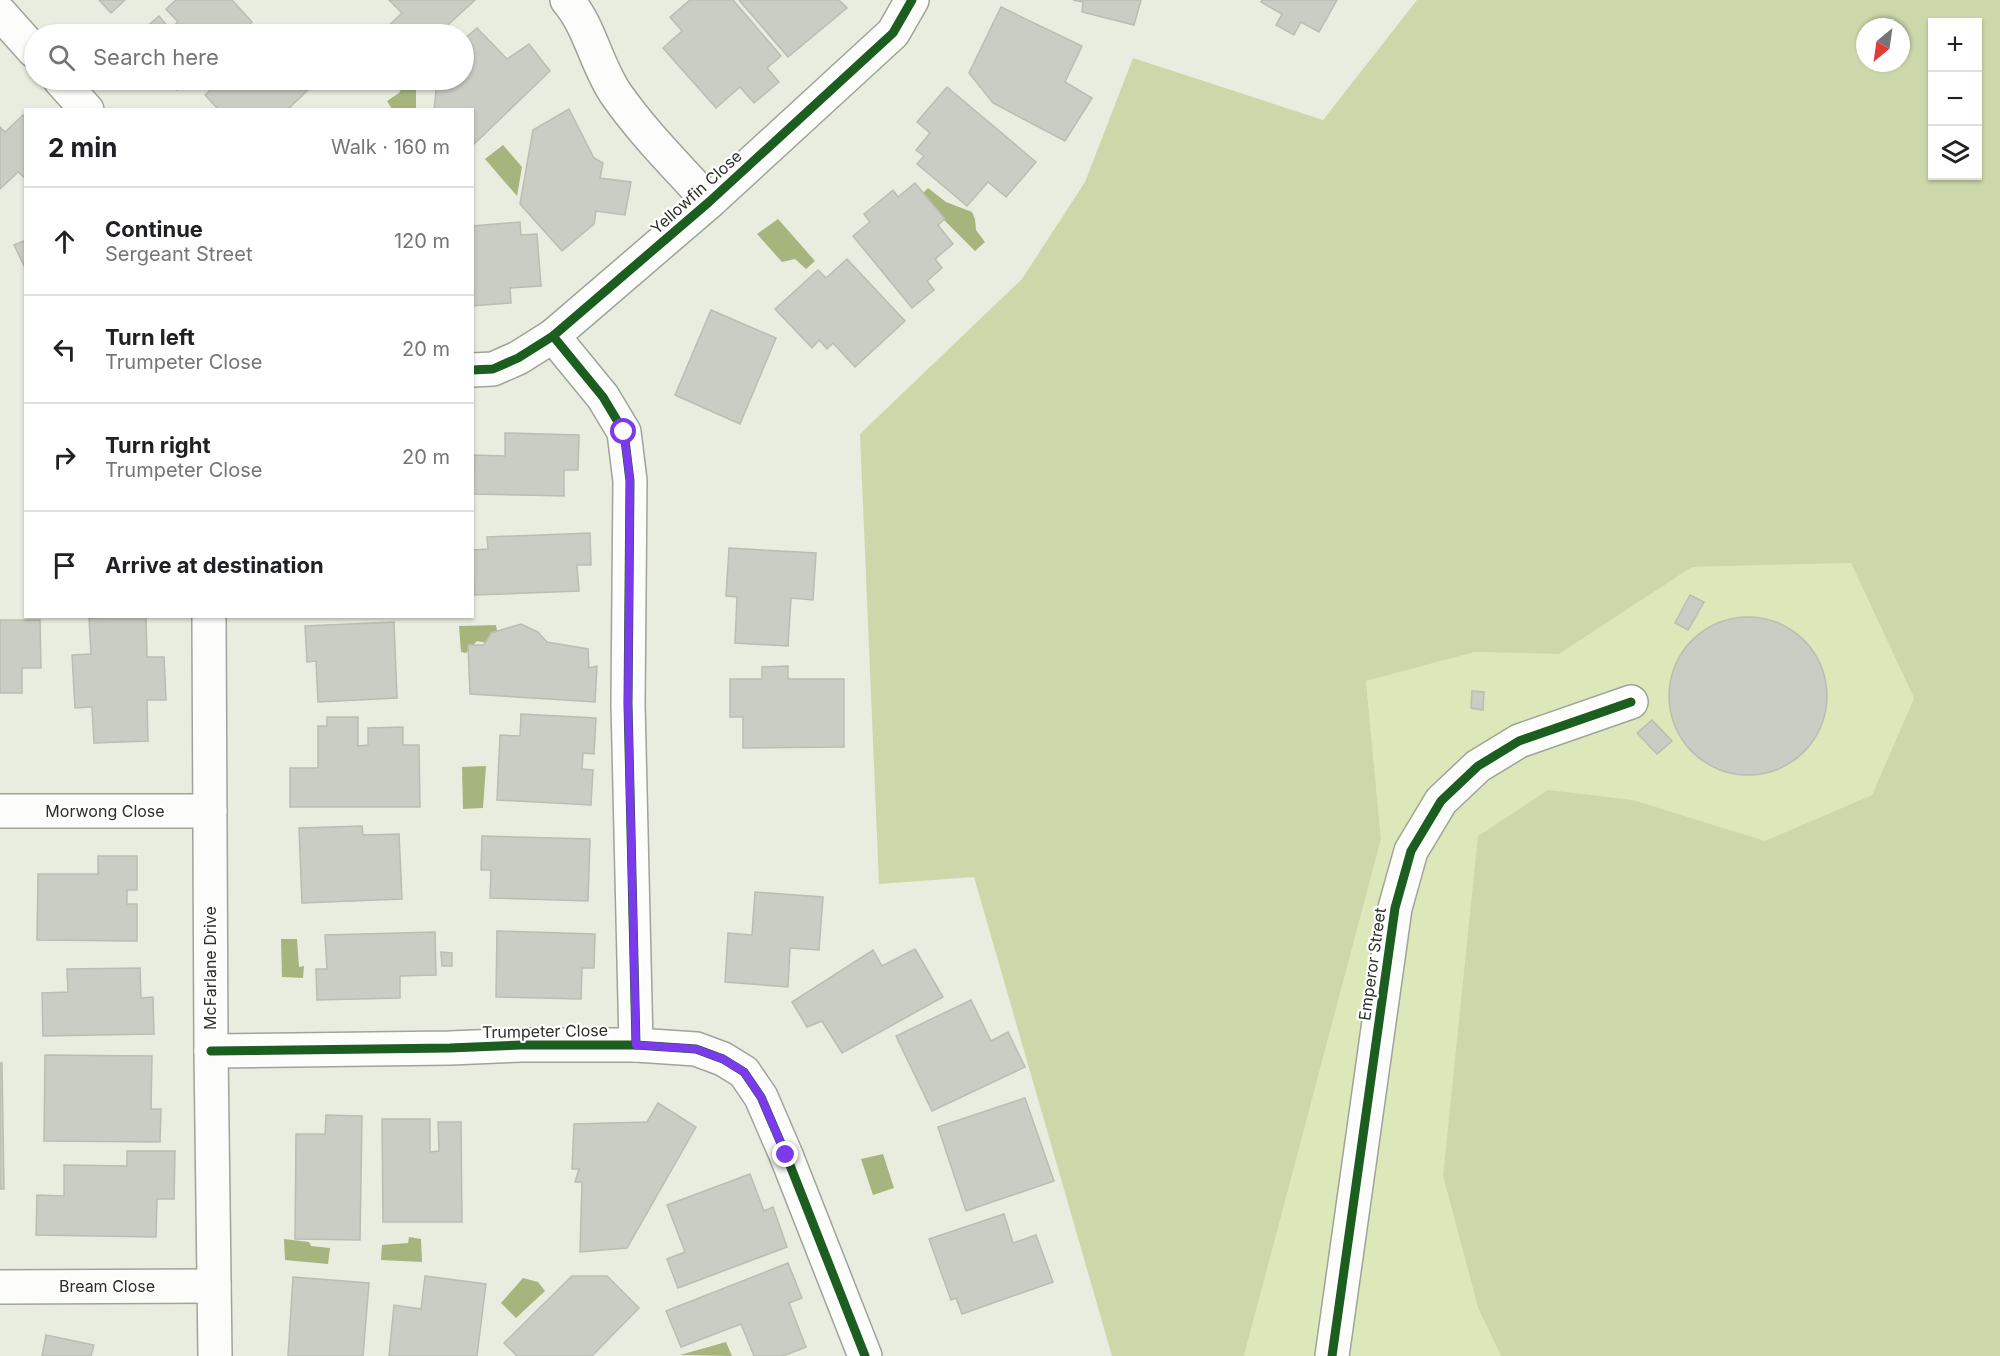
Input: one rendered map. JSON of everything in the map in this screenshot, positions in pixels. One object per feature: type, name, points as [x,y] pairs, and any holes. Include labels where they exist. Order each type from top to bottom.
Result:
[{"type":"street","points":[[567,0],[586,32],[615,92],[709,202]]},
{"type":"street","name":"Yellowfin Close","points":[[474,370],[493,369],[518,358],[553,336],[709,202],[893,33],[912,0]]},
{"type":"street","points":[[0,13],[24,40]]},
{"type":"street","points":[[69,90],[85,108]]},
{"type":"street","points":[[553,336],[603,397],[624,432],[630,481],[628,704],[636,1045]]},
{"type":"street","name":"McFarlane Drive","points":[[209,618],[210,1051],[215,1356]]},
{"type":"street","name":"Emperor Street","points":[[1332,1356],[1395,908],[1411,851],[1441,801],[1478,766],[1519,741],[1631,702]]},
{"type":"street","name":"Morwong Close","points":[[0,811],[210,811]]},
{"type":"street","name":"Trumpeter Close","points":[[210,1051],[636,1045],[696,1049],[723,1059],[744,1072],[761,1097],[865,1356]]},
{"type":"street","name":"Bream Close","points":[[0,1287],[214,1286]]},
{"type":"shaded area","points":[[1417,0],[2000,0],[2000,1356],[1501,1356],[1478,1308],[1443,1176],[1478,836],[1548,790],[1633,800],[1765,841],[1872,795],[1914,698],[1851,563],[1692,567],[1559,654],[1475,652],[1366,681],[1381,839],[1244,1356],[1112,1356],[974,877],[879,884],[860,434],[1022,279],[1085,182],[1133,58],[1323,120]]},
{"type":"shaded area","points":[[401,90],[416,90],[416,108],[391,108],[387,101]]},
{"type":"shaded area","points":[[503,145],[522,167],[517,196],[485,159]]},
{"type":"shaded area","points":[[928,188],[946,202],[972,212],[976,230],[985,242],[975,251],[920,196]]},
{"type":"shaded area","points":[[778,219],[815,261],[806,269],[795,259],[782,262],[757,234]]},
{"type":"shaded area","points":[[1851,563],[1914,698],[1872,795],[1765,842],[1633,800],[1457,1048],[1443,1176],[1478,1308],[1501,1356],[1244,1356],[1381,839],[1366,681],[1475,652],[1559,654],[1692,567]]},
{"type":"shaded area","points":[[496,625],[498,635],[491,644],[477,641],[466,653],[461,652],[459,626]]},
{"type":"shaded area","points":[[486,766],[483,808],[463,809],[462,767]]},
{"type":"shaded area","points":[[281,939],[297,939],[299,967],[304,966],[303,978],[282,977]]},
{"type":"shaded area","points":[[883,1154],[894,1188],[873,1195],[861,1159]]},
{"type":"shaded area","points":[[409,1237],[421,1239],[422,1262],[381,1260],[382,1245],[408,1243]]},
{"type":"shaded area","points":[[284,1239],[309,1242],[311,1246],[330,1248],[328,1264],[285,1260]]},
{"type":"shaded area","points":[[523,1278],[538,1282],[545,1291],[516,1318],[501,1303]]},
{"type":"shaded area","points":[[726,1342],[732,1356],[680,1355]]},
{"type":"building","points":[[99,0],[125,0],[111,13]]},
{"type":"building","points":[[176,0],[232,0],[252,22],[250,24],[176,24],[178,22],[166,9]]},
{"type":"building","points":[[389,0],[475,0],[449,24],[390,24],[402,13]]},
{"type":"building","points":[[690,0],[733,0],[781,56],[767,68],[779,82],[754,103],[740,87],[716,108],[663,48],[682,31],[670,17]]},
{"type":"building","points":[[739,0],[839,0],[847,8],[788,57]]},
{"type":"building","points":[[1073,0],[1141,0],[1134,25],[1082,12],[1083,2]]},
{"type":"building","points":[[1262,0],[1337,0],[1319,32],[1301,22],[1294,35],[1276,25],[1282,14],[1261,2]]},
{"type":"building","points":[[1001,7],[1082,46],[1065,82],[1092,98],[1065,141],[993,103],[969,73]]},
{"type":"building","points":[[159,16],[166,24],[150,24]]},
{"type":"building","points":[[477,28],[507,59],[529,44],[550,71],[474,144],[474,108],[434,108],[436,90],[474,90],[474,31]]},
{"type":"building","points":[[947,87],[1036,162],[1006,197],[988,182],[967,206],[917,164],[924,156],[916,150],[930,133],[917,122]]},
{"type":"building","points":[[210,90],[308,90],[289,108],[217,108],[205,95]]},
{"type":"building","points":[[569,109],[594,158],[603,163],[600,178],[631,182],[625,215],[596,211],[594,224],[562,251],[520,204],[533,130]]},
{"type":"building","points":[[24,116],[24,177],[18,172],[0,189],[0,127],[5,132]]},
{"type":"building","points":[[915,183],[945,219],[938,225],[953,244],[935,259],[942,268],[927,281],[934,290],[912,308],[853,236],[870,222],[864,214],[893,190],[898,197]]},
{"type":"building","points":[[520,222],[521,235],[537,234],[541,286],[510,288],[511,303],[474,306],[474,226]]},
{"type":"building","points":[[24,241],[24,266],[14,245]]},
{"type":"building","points":[[847,259],[905,321],[855,367],[833,343],[827,349],[819,340],[812,348],[775,309],[818,270],[826,278]]},
{"type":"building","points":[[711,310],[776,338],[740,424],[675,395]]},
{"type":"building","points":[[505,433],[579,435],[578,470],[564,470],[564,496],[474,494],[474,455],[505,456]]},
{"type":"building","points":[[590,533],[591,565],[577,565],[579,591],[474,595],[474,550],[488,549],[487,537]]},
{"type":"building","points":[[729,548],[816,553],[813,600],[791,598],[788,646],[735,643],[737,597],[726,596]]},
{"type":"building","points":[[1690,595],[1704,602],[1688,630],[1675,623]]},
{"type":"building","points":[[1748,617],[1778,623],[1804,640],[1821,666],[1827,696],[1821,726],[1804,752],[1778,769],[1748,775],[1718,769],[1692,752],[1675,726],[1669,696],[1675,666],[1692,640],[1718,623]]},
{"type":"building","points":[[89,618],[146,618],[147,657],[164,657],[166,700],[147,700],[148,741],[94,743],[92,707],[75,708],[72,655],[91,654]]},
{"type":"building","points":[[0,620],[40,620],[41,668],[22,668],[22,693],[0,693]]},
{"type":"building","points":[[394,622],[397,698],[318,702],[316,661],[307,662],[305,626]]},
{"type":"building","points":[[521,624],[538,632],[547,642],[588,649],[589,668],[597,666],[595,702],[470,694],[468,645],[484,645],[491,633]]},
{"type":"building","points":[[788,666],[788,679],[844,679],[844,747],[743,748],[743,717],[730,717],[730,679],[762,679],[762,667]]},
{"type":"building","points":[[1472,691],[1484,692],[1483,710],[1471,708]]},
{"type":"building","points":[[521,714],[596,718],[594,754],[583,753],[582,769],[593,770],[591,805],[497,800],[500,735],[520,736]]},
{"type":"building","points":[[327,717],[358,717],[358,746],[368,745],[368,728],[403,727],[403,745],[419,745],[420,807],[290,807],[290,768],[318,768],[318,726],[327,726]]},
{"type":"building","points":[[1652,720],[1672,741],[1657,754],[1637,733]]},
{"type":"building","points":[[362,826],[363,835],[399,834],[402,899],[302,903],[299,828]]},
{"type":"building","points":[[482,836],[590,839],[588,901],[490,898],[491,870],[481,870]]},
{"type":"building","points":[[98,856],[137,856],[137,890],[127,890],[127,904],[137,904],[137,941],[37,940],[38,874],[98,874]]},
{"type":"building","points":[[755,892],[823,897],[819,950],[790,948],[788,987],[725,982],[728,933],[752,935]]},
{"type":"building","points":[[497,931],[595,934],[594,968],[582,968],[581,999],[496,997]]},
{"type":"building","points":[[435,932],[436,975],[400,976],[400,998],[317,1000],[316,969],[327,969],[325,935]]},
{"type":"building","points":[[915,949],[943,997],[842,1053],[822,1021],[807,1027],[792,1002],[873,950],[882,966]]},
{"type":"building","points":[[441,952],[452,953],[452,966],[442,966]]},
{"type":"building","points":[[140,968],[141,998],[153,997],[154,1034],[43,1036],[42,993],[68,992],[67,969]]},
{"type":"building","points":[[971,1000],[991,1041],[1008,1032],[1025,1067],[932,1111],[896,1036]]},
{"type":"building","points":[[45,1055],[152,1056],[151,1109],[161,1109],[160,1142],[44,1141]]},
{"type":"building","points":[[0,1063],[2,1063],[4,1189],[0,1189]]},
{"type":"building","points":[[1025,1098],[1054,1181],[966,1211],[938,1127]]},
{"type":"building","points":[[658,1103],[696,1127],[627,1248],[580,1252],[582,1182],[575,1182],[579,1169],[572,1169],[574,1124],[647,1122]]},
{"type":"building","points":[[326,1115],[362,1116],[360,1240],[295,1239],[296,1134],[325,1134]]},
{"type":"building","points":[[382,1119],[430,1119],[430,1152],[439,1151],[438,1122],[461,1122],[462,1222],[383,1222]]},
{"type":"building","points":[[127,1151],[175,1151],[174,1199],[157,1199],[156,1237],[36,1235],[37,1195],[64,1196],[64,1165],[127,1166]]},
{"type":"building","points":[[750,1174],[764,1211],[773,1207],[787,1247],[678,1288],[667,1259],[685,1252],[667,1205]]},
{"type":"building","points":[[1004,1214],[1013,1243],[1036,1235],[1053,1282],[962,1314],[956,1298],[951,1300],[929,1239]]},
{"type":"building","points":[[788,1263],[802,1298],[789,1303],[806,1347],[783,1356],[754,1356],[741,1324],[681,1347],[666,1311]]},
{"type":"building","points":[[425,1276],[486,1284],[477,1356],[389,1356],[394,1305],[421,1309]]},
{"type":"building","points":[[572,1276],[607,1276],[639,1308],[592,1356],[517,1356],[504,1343]]},
{"type":"building","points":[[293,1277],[369,1283],[363,1356],[288,1356]]},
{"type":"building","points":[[46,1335],[94,1345],[91,1356],[42,1356]]},
{"type":"cycle path","points":[[474,370],[493,369],[518,358],[553,336],[709,202],[893,33],[912,0]]},
{"type":"cycle path","points":[[553,336],[603,397],[624,432],[630,481],[628,704],[636,1045]]},
{"type":"cycle path","points":[[1332,1356],[1395,908],[1411,851],[1441,801],[1478,766],[1519,741],[1631,702]]},
{"type":"cycle path","points":[[211,1051],[636,1045],[696,1049],[723,1059],[744,1072],[761,1097],[865,1356]]},
{"type":"route","points":[[624,432],[630,481],[628,704],[636,1045],[696,1049],[723,1059],[744,1072],[761,1097],[786,1155]]}]
